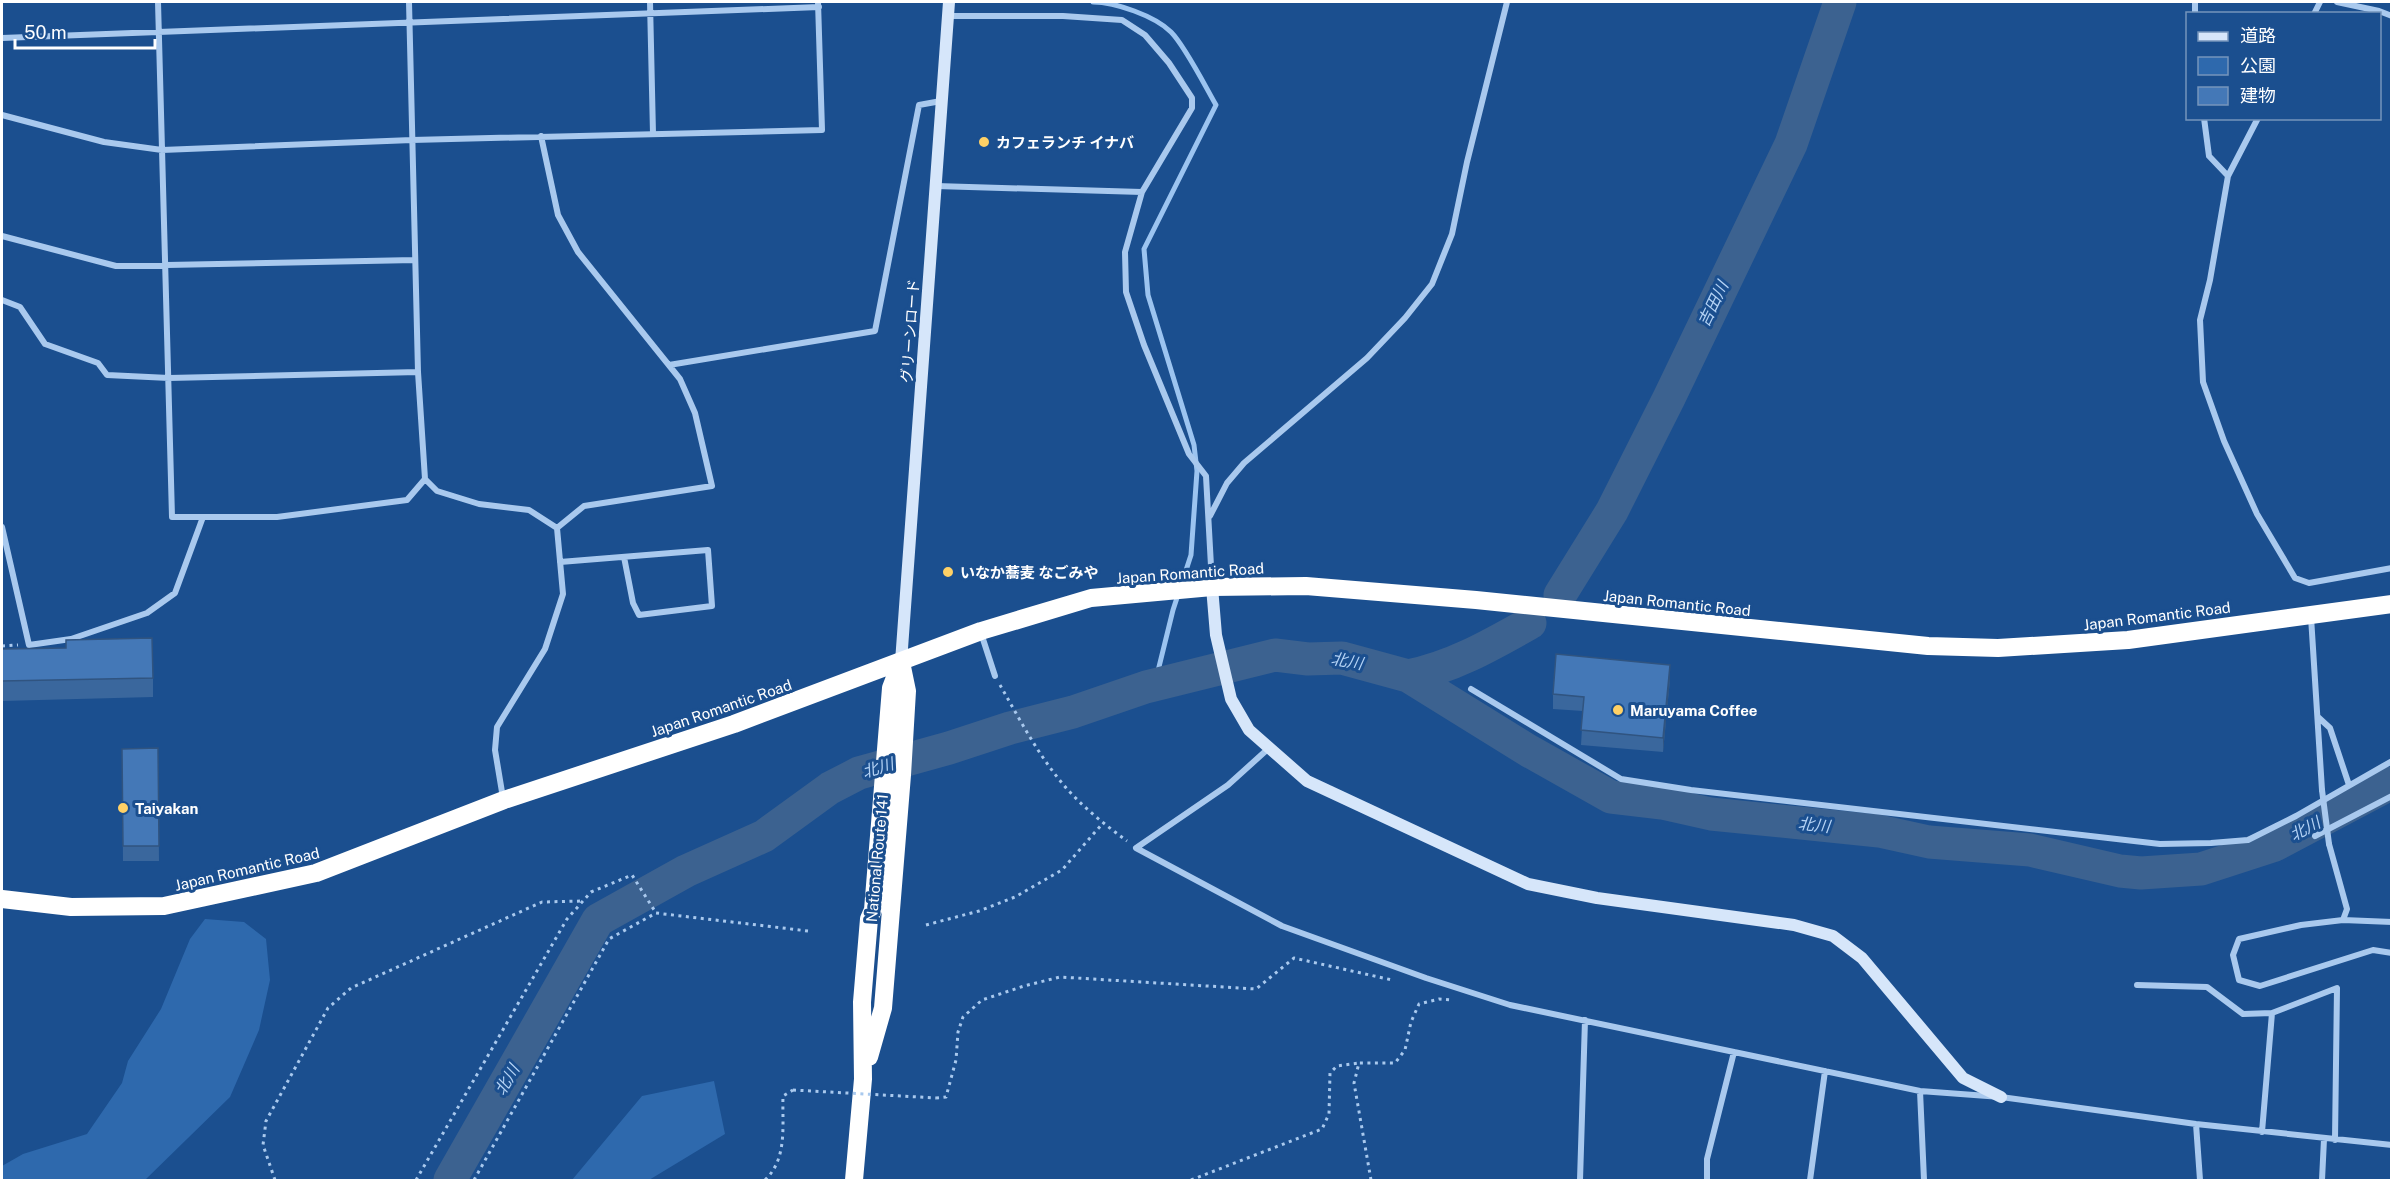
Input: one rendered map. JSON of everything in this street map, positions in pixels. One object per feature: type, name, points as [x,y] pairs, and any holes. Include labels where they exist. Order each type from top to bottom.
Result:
[{"type":"highway","name":"Japan Romantic Road","points":[[2,899],[71,907],[164,906],[316,873],[504,800],[734,724],[981,631],[1091,598],[1212,587],[1306,586],[1928,646],[1998,648],[2128,640],[2391,604]]},
{"type":"highway","name":"National Route 141","points":[[863,1079],[883,1008],[902,775],[891,688],[901,662]]},
{"type":"highway","name":"National Route 141","points":[[854,1180],[863,1079],[862,1002],[869,918],[873,910],[883,783],[897,725]]},
{"type":"street","points":[[158,2],[172,517],[277,517],[407,500],[425,479]]},
{"type":"street","points":[[409,2],[418,372],[425,479],[437,491],[479,504],[529,510],[557,528]]},
{"type":"street","points":[[650,2],[652,134]]},
{"type":"street","name":"グリーンロード","points":[[901,662],[949,2]]},
{"type":"street","points":[[1210,516],[1227,483],[1244,463],[1367,358],[1405,318],[1432,284],[1452,234],[1467,162],[1507,2]]},
{"type":"street","points":[[2337,2],[2379,11],[2391,16]]},
{"type":"street","points":[[2,38],[651,13],[818,4],[822,130],[541,136],[162,150],[104,142],[2,115]]},
{"type":"street","points":[[948,16],[1063,16],[1122,20],[1145,35],[1169,63],[1192,98],[1192,108],[1142,192],[1125,252],[1126,292],[1144,345],[1189,454],[1206,476],[1216,635],[1231,699],[1249,730],[1308,781],[1528,884],[1597,898],[1794,925],[1833,936],[1862,958],[1964,1078],[2001,1098]]},
{"type":"street","points":[[669,365],[875,331],[919,105],[942,101]]},
{"type":"street","points":[[2204,120],[2209,156],[2228,176]]},
{"type":"street","points":[[2257,120],[2228,176],[2210,280],[2200,320],[2203,382],[2224,441],[2257,514],[2295,578],[2309,583],[2391,568]]},
{"type":"street","points":[[541,136],[558,215],[578,252],[680,379],[695,413],[712,486],[584,506],[557,528]]},
{"type":"street","points":[[936,186],[1142,192]]},
{"type":"street","points":[[2,236],[116,266],[166,267],[415,260]]},
{"type":"street","points":[[2,300],[21,307],[45,344],[98,363],[108,375],[169,378],[418,372]]},
{"type":"street","points":[[2,526],[29,645],[71,639],[147,613],[175,593],[203,517]]},
{"type":"street","points":[[504,800],[495,750],[497,727],[545,649],[563,594],[557,528]]},
{"type":"street","points":[[560,562],[708,550],[712,606],[639,615],[633,603],[624,557]]},
{"type":"street","points":[[2311,614],[2322,790],[2330,844],[2347,909],[2343,920]]},
{"type":"street","points":[[981,631],[995,676]]},
{"type":"street","points":[[1471,689],[1621,779],[1691,790],[2160,844],[2248,840],[2296,816],[2391,761]]},
{"type":"street","points":[[2317,717],[2330,728],[2349,785]]},
{"type":"street","points":[[1269,748],[1228,785],[1136,848],[1282,926],[1426,978],[1510,1005],[1920,1091],[2001,1098],[2262,1132],[2391,1145]]},
{"type":"street","points":[[2315,836],[2391,796]]},
{"type":"street","points":[[2391,922],[2343,920],[2301,925],[2239,939],[2233,955],[2240,980],[2260,986],[2373,950],[2391,953]]},
{"type":"street","points":[[2137,985],[2206,987],[2243,1014],[2272,1013],[2337,988],[2336,1140]]},
{"type":"street","points":[[2262,1132],[2272,1013]]},
{"type":"street","points":[[1580,1180],[1586,1020]]},
{"type":"street","points":[[1707,1180],[1707,1159],[1734,1052]]},
{"type":"street","points":[[1810,1180],[1825,1071]]},
{"type":"street","points":[[1920,1091],[1924,1180]]},
{"type":"street","points":[[2196,1124],[2200,1180]]},
{"type":"street","points":[[2322,1180],[2324,1139]]},
{"type":"path","points":[[995,676],[1029,736],[1062,784],[1103,823],[1136,848]]},
{"type":"path","points":[[926,925],[979,911],[1015,897],[1062,870],[1103,823]]},
{"type":"path","points":[[416,1180],[567,920],[591,892],[632,875],[656,913]]},
{"type":"path","points":[[275,1180],[263,1145],[266,1121],[328,1008],[351,987],[542,903],[583,901]]},
{"type":"path","points":[[474,1180],[609,939],[656,913],[808,931]]},
{"type":"path","points":[[765,1180],[775,1171],[782,1153],[783,1096],[793,1090],[946,1097],[956,1060],[958,1032],[963,1017],[982,1000],[1024,986],[1060,977],[1256,989],[1294,958],[1393,980]]},
{"type":"path","points":[[1191,1180],[1322,1129],[1329,1114],[1330,1073],[1337,1066],[1359,1063],[1395,1063],[1406,1050],[1411,1022],[1419,1004],[1439,999],[1462,1001]]},
{"type":"path","points":[[1359,1063],[1354,1083],[1371,1180]]},
{"type":"green space","points":[[205,919],[244,922],[266,939],[270,980],[259,1030],[230,1097],[145,1180],[2,1180],[2,1166],[23,1154],[87,1134],[122,1083],[128,1061],[161,1009],[190,939]]},
{"type":"green space","points":[[714,1081],[725,1134],[649,1180],[572,1180],[642,1096]]},
{"type":"building","points":[[152,638],[153,678],[2,681],[2,649],[66,648],[66,640]]},
{"type":"building","name":"Maruyama Coffee","points":[[1556,654],[1670,665],[1663,738],[1581,730],[1584,697],[1553,694]]},
{"type":"building","points":[[158,748],[159,846],[123,846],[122,749]]},
{"type":"waterway","points":[[1093,2],[1112,4],[1134,11],[1164,26],[1177,38],[1216,105],[1144,249],[1148,295],[1194,445],[1197,471],[1191,555],[1173,610],[1156,679],[1146,687]]},
{"type":"waterway","name":"吉田川","points":[[1560,595],[1612,511],[1791,144],[1840,2]]},
{"type":"waterway","name":"吉田川","points":[[1408,676],[1456,661],[1530,623]]},
{"type":"waterway","name":"北川","points":[[450,1180],[598,920],[686,871],[764,836],[830,788],[859,773],[1010,728],[1073,712],[1146,687],[1275,655],[1308,659],[1342,658],[1408,676],[1529,751],[1611,797],[1662,803],[1711,814],[1879,831],[1929,842],[2030,850],[2120,871],[2141,873],[2201,869],[2275,845],[2392,783]]},
{"type":"place","name":"カフェランチ イナバ","points":[[984,142]]},
{"type":"place","name":"いなか蕎麦 なごみや","points":[[948,572]]},
{"type":"place","name":"Maruyama Coffee","points":[[1618,710]]},
{"type":"place","name":"Taiyakan","points":[[123,808]]}]
